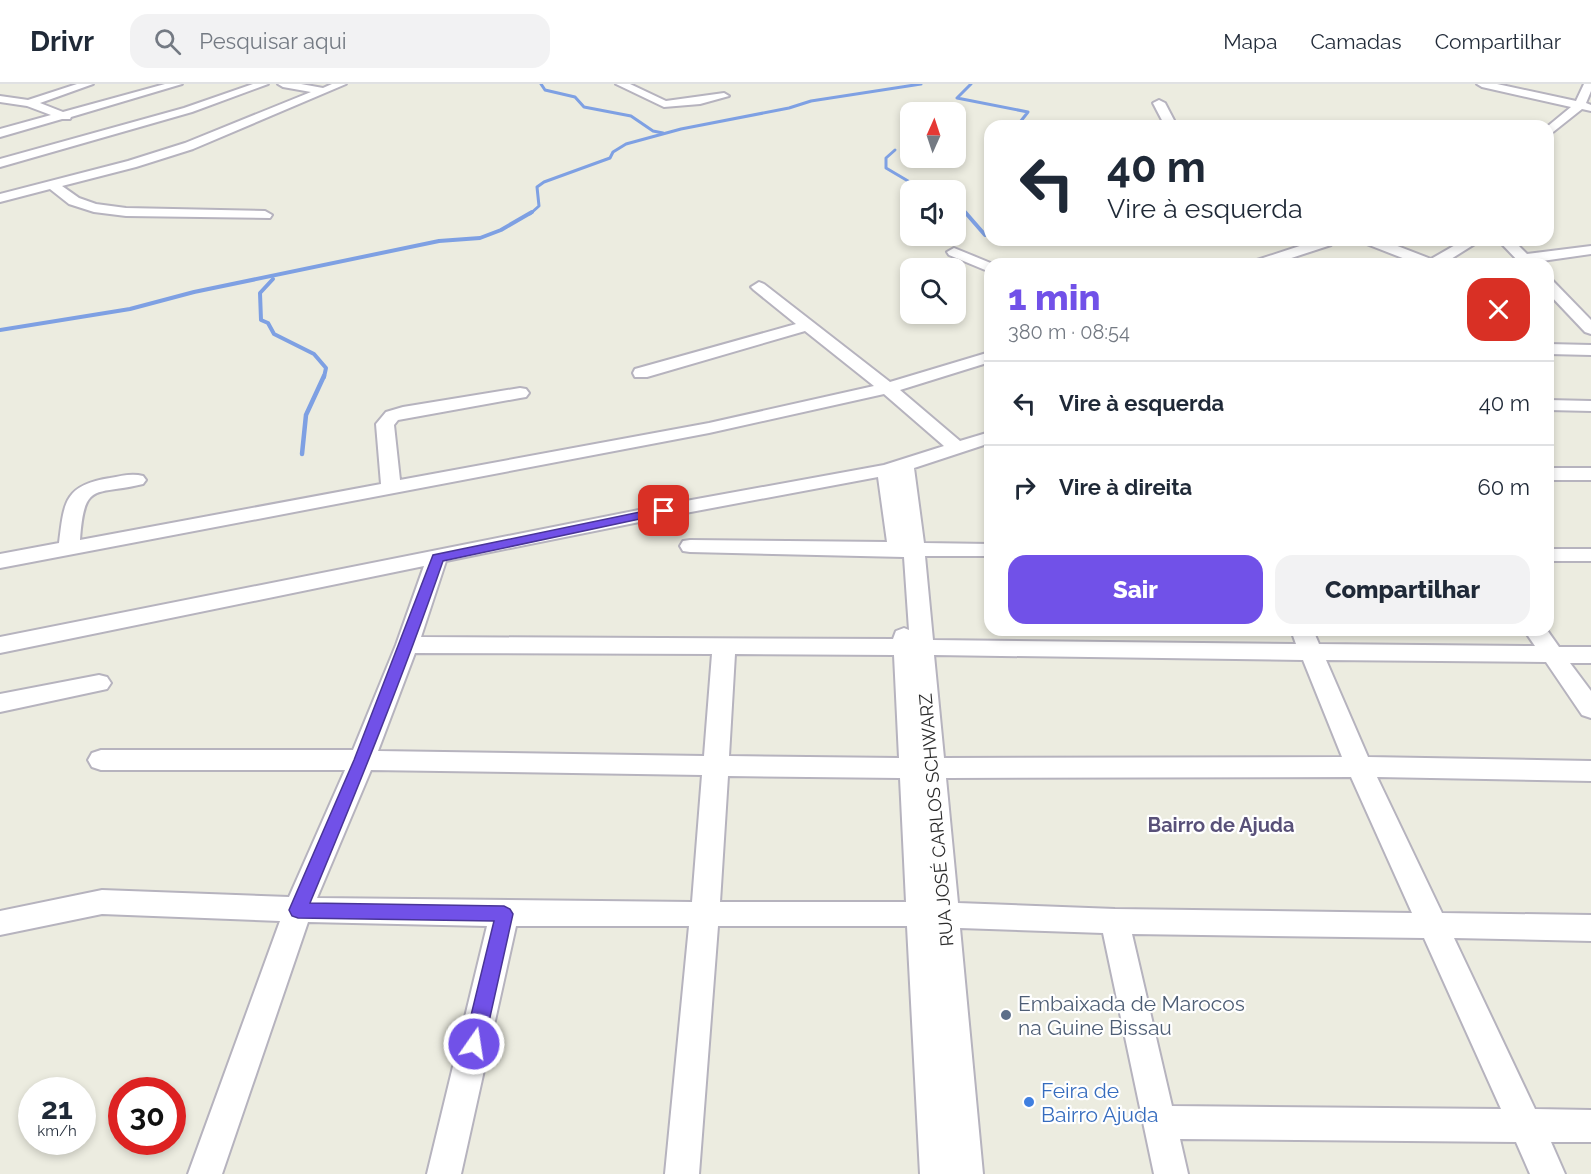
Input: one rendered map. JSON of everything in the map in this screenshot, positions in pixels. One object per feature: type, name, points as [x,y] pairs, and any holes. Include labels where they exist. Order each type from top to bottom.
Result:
[{"type":"street","points":[[29,103],[88,84]]},
{"type":"street","points":[[0,133],[177,84]]},
{"type":"street","points":[[0,163],[188,110],[264,84]]},
{"type":"street","points":[[283,84],[323,91]]},
{"type":"street","points":[[0,198],[189,146],[341,84]]},
{"type":"street","points":[[621,84],[664,104],[724,96],[707,89]]},
{"type":"street","points":[[1482,84],[1591,108]]},
{"type":"street","points":[[1554,127],[1579,106],[1589,84]]},
{"type":"street","points":[[0,99],[29,103],[103,135]]},
{"type":"street","points":[[1159,103],[1168,120]]},
{"type":"street","points":[[53,185],[74,201],[94,208],[126,212],[265,215]]},
{"type":"street","points":[[1277,258],[1314,246]]},
{"type":"street","points":[[1384,246],[1416,258]]},
{"type":"street","points":[[1442,258],[1463,246]]},
{"type":"street","points":[[1511,246],[1523,258]]},
{"type":"street","points":[[1548,258],[1591,250]]},
{"type":"street","points":[[954,252],[984,265]]},
{"type":"street","points":[[759,287],[887,388],[958,448]]},
{"type":"street","points":[[1555,299],[1591,329]]},
{"type":"street","points":[[641,373],[808,325]]},
{"type":"street","points":[[1554,349],[1591,350]]},
{"type":"street","points":[[0,561],[69,546],[709,428],[887,388],[984,359]]},
{"type":"street","points":[[392,487],[385,424],[392,416],[409,411],[520,393]]},
{"type":"street","points":[[1554,405],[1591,406]]},
{"type":"street","points":[[0,645],[664,511],[895,468],[984,439]]},
{"type":"street","name":"RUA JOSÉ CARLOS SCHWARZ","points":[[895,468],[906,550],[933,914],[966,1174]]},
{"type":"street","points":[[1554,474],[1591,474]]},
{"type":"street","points":[[69,546],[76,499],[99,487],[136,480]]},
{"type":"street","points":[[690,546],[984,550]]},
{"type":"street","points":[[1554,555],[1591,555]]},
{"type":"street","points":[[205,1174],[298,910],[362,760],[407,645],[437,558]]},
{"type":"street","points":[[1539,636],[1591,709]]},
{"type":"street","points":[[407,645],[912,647],[1306,642],[1553,656],[1591,655]]},
{"type":"street","points":[[1306,642],[1359,767],[1524,1127],[1548,1174]]},
{"type":"street","points":[[682,1174],[705,914],[724,645]]},
{"type":"street","points":[[0,703],[99,683]]},
{"type":"street","points":[[101,760],[362,760],[921,768],[1359,767],[1591,771]]},
{"type":"street","points":[[0,923],[102,902],[136,902],[298,910],[504,914],[933,914],[1115,921],[1591,928]]},
{"type":"street","points":[[444,1174],[504,914]]},
{"type":"street","name":"RUA JOSÉ CARLOS SCHWARZ","points":[[933,914],[937,1174]]},
{"type":"street","points":[[1115,921],[1171,1174]]},
{"type":"street","points":[[1159,1122],[1591,1126]]},
{"type":"waterway","points":[[541,84],[545,90],[575,97],[584,107],[631,116],[653,131],[663,133]]},
{"type":"waterway","points":[[530,214],[539,206],[537,187],[544,182],[610,158],[613,152],[626,144],[681,129],[789,108],[811,101],[921,84]]},
{"type":"waterway","points":[[971,84],[957,98],[1028,112],[1022,120]]},
{"type":"waterway","points":[[895,150],[886,158],[886,168],[906,180]]},
{"type":"waterway","points":[[0,330],[130,309],[194,292],[439,241],[480,238],[501,230],[532,212]]},
{"type":"waterway","points":[[966,213],[984,234]]},
{"type":"waterway","points":[[273,279],[260,293],[261,320],[268,323],[274,334],[314,354],[326,368],[324,377]]},
{"type":"waterway","points":[[302,454],[306,415],[324,376]]},
{"type":"place","name":"Embaixada de Marocos na Guine Bissau","points":[[1006,1015]]},
{"type":"place","name":"Feira de Bairro Ajuda","points":[[1029,1102]]},
{"type":"district","name":"Bairro de Ajuda","points":[[1221,825]]},
{"type":"route","points":[[474,1044],[504,914],[298,910],[362,760],[407,645],[437,558],[664,511]]}]
